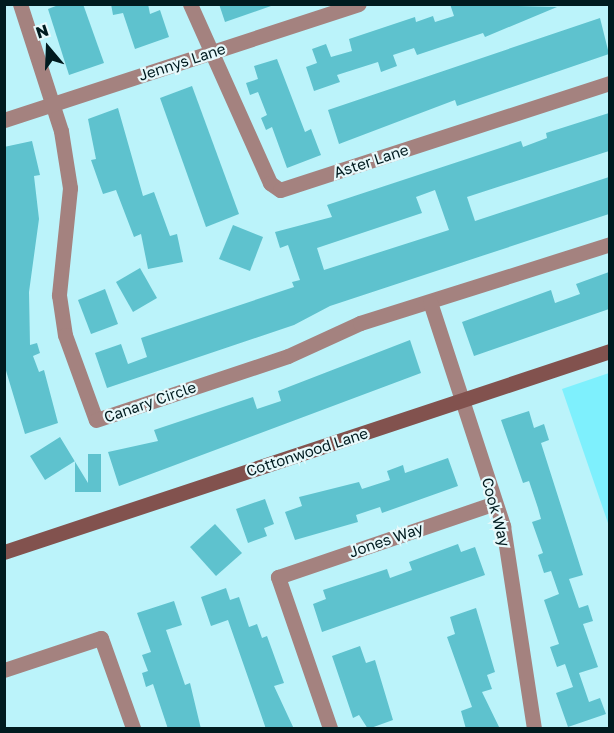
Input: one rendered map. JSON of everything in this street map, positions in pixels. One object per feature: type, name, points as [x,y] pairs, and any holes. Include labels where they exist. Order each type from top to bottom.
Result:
[{"type":"main road","name":"Cottonwood Lane","points":[[4,552],[609,351]]},
{"type":"street","name":"Canary Circle","points":[[20,4],[52,104],[70,188],[60,305],[64,335],[96,420],[430,302],[609,244]]},
{"type":"street","points":[[190,4],[212,53]]},
{"type":"street","name":"Jennys Lane","points":[[4,120],[359,4]]},
{"type":"street","name":"Aster Lane","points":[[212,53],[270,183],[280,190],[609,83]]},
{"type":"street","name":"Cook Way","points":[[430,302],[495,503],[534,729]]},
{"type":"street","name":"Jones Way","points":[[330,729],[278,577],[495,503]]},
{"type":"street","points":[[4,670],[101,638],[133,729]]},
{"type":"shaded area","points":[[610,373],[609,526],[562,389]]},
{"type":"building","points":[[61,4],[83,4],[104,63],[69,75],[48,9]]},
{"type":"building","points":[[111,4],[148,4],[150,14],[160,10],[169,37],[135,49],[123,13],[113,15]]},
{"type":"building","points":[[219,4],[271,4],[271,6],[225,22]]},
{"type":"building","points":[[450,4],[557,7],[485,37],[483,33],[417,55],[414,48],[393,55],[397,66],[381,72],[378,62],[337,75],[340,82],[314,91],[306,67],[317,63],[312,49],[326,44],[331,57],[352,51],[349,39],[415,17],[416,22],[433,16],[435,22],[454,16]]},
{"type":"building","points":[[600,18],[609,54],[457,106],[455,100],[339,144],[328,110]]},
{"type":"building","points":[[277,59],[305,132],[311,129],[321,155],[287,168],[272,127],[266,130],[261,118],[267,115],[258,92],[250,95],[246,83],[258,79],[254,66]]},
{"type":"building","points":[[192,86],[239,214],[206,227],[160,98]]},
{"type":"building","points":[[118,108],[143,196],[154,192],[170,236],[177,234],[183,262],[148,269],[141,234],[134,237],[116,190],[103,194],[91,160],[96,159],[88,119]]},
{"type":"building","points":[[609,113],[609,151],[467,197],[475,221],[609,177],[609,214],[330,306],[294,325],[107,388],[95,353],[121,344],[128,364],[147,357],[141,338],[294,287],[292,282],[300,280],[288,245],[280,248],[275,232],[332,217],[327,205],[521,141],[523,147],[547,138],[546,133]],"holes":[[[435,190],[449,230],[324,270],[317,248],[422,213],[416,197]]]},
{"type":"building","points":[[32,141],[40,175],[34,176],[39,219],[29,292],[30,345],[37,343],[40,353],[33,356],[39,372],[44,370],[58,423],[25,434],[4,364],[4,147]]},
{"type":"building","points":[[233,225],[263,237],[250,271],[219,259]]},
{"type":"building","points":[[140,268],[157,298],[133,312],[116,282]]},
{"type":"building","points":[[609,272],[609,309],[474,356],[462,322],[551,290],[555,303],[580,294],[576,284]]},
{"type":"building","points":[[105,289],[118,324],[91,334],[78,300]]},
{"type":"building","points":[[410,340],[421,373],[119,486],[108,452],[158,441],[154,430],[253,397],[257,409],[281,401],[278,391]]},
{"type":"building","points":[[529,411],[534,428],[544,424],[549,440],[541,443],[583,575],[569,579],[579,608],[588,605],[593,621],[583,624],[598,667],[579,673],[589,702],[600,698],[606,714],[568,727],[556,693],[573,687],[565,664],[557,667],[550,647],[559,644],[544,600],[559,594],[551,571],[544,573],[538,555],[543,553],[532,522],[541,519],[538,508],[529,481],[523,483],[501,420]]},
{"type":"building","points":[[60,437],[75,461],[45,480],[30,456]]},
{"type":"building","points":[[88,454],[101,454],[101,492],[75,492],[75,462],[88,483]]},
{"type":"building","points":[[448,458],[458,486],[382,513],[380,507],[356,515],[358,522],[295,540],[285,512],[302,506],[299,497],[359,482],[362,489],[390,480],[387,471],[403,465],[405,473]]},
{"type":"building","points":[[265,499],[274,524],[264,528],[267,536],[248,543],[236,509]]},
{"type":"building","points":[[215,524],[242,553],[216,576],[190,547]]},
{"type":"building","points":[[458,544],[461,552],[475,547],[485,575],[322,632],[313,604],[326,599],[323,590],[387,569],[390,578],[412,570],[409,562]]},
{"type":"building","points":[[226,588],[230,600],[239,597],[249,627],[257,624],[262,638],[267,636],[284,683],[274,686],[294,729],[266,729],[228,620],[211,626],[201,597]]},
{"type":"building","points":[[174,601],[182,625],[166,630],[185,685],[190,683],[201,729],[168,729],[153,684],[146,687],[142,673],[148,671],[142,655],[151,652],[137,613]]},
{"type":"building","points":[[476,608],[495,672],[487,675],[492,689],[482,692],[500,729],[466,729],[461,711],[472,707],[447,637],[455,634],[450,617]]},
{"type":"building","points":[[360,646],[366,663],[375,660],[393,720],[368,729],[359,715],[353,718],[332,656]]}]
